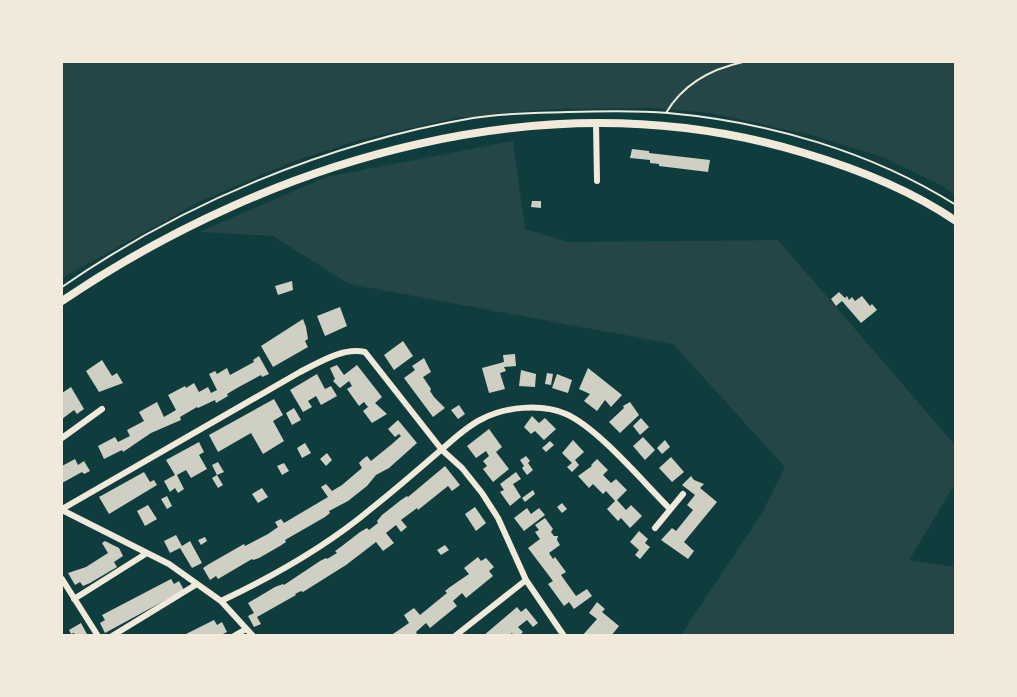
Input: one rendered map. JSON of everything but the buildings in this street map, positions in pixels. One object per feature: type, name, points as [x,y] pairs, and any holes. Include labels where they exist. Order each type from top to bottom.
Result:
[{"type":"main road","points":[[62,301],[156,244],[227,209],[291,182],[363,157],[476,132],[596,123],[665,126],[721,133],[775,144],[840,164],[928,202],[956,221]]},
{"type":"street","points":[[596,123],[597,181]]},
{"type":"street","points":[[62,509],[300,372],[334,356],[354,350],[365,352],[442,450],[462,468],[482,493],[498,518],[526,580],[564,636]]},
{"type":"street","points":[[62,438],[102,409]]},
{"type":"street","points":[[221,601],[278,572],[327,542],[370,510],[481,419],[505,410],[550,409],[567,414],[600,438],[670,509]]},
{"type":"street","points":[[655,528],[683,494]]},
{"type":"street","points":[[62,509],[169,564],[221,601],[253,636]]},
{"type":"street","points":[[74,599],[147,554]]},
{"type":"street","points":[[62,579],[98,636]]},
{"type":"street","points":[[455,636],[526,580]]},
{"type":"street","points":[[112,636],[197,584]]},
{"type":"street","points":[[234,636],[246,629]]},
{"type":"path","points":[[665,126],[666,112],[678,95],[692,83],[709,73],[743,62]]},
{"type":"path","points":[[62,287],[95,264],[148,234],[220,198],[286,169],[360,144],[475,118],[587,111],[666,112],[722,120],[841,150],[895,171],[956,205]]},
{"type":"shaded area","points":[[62,62],[955,62],[955,195],[943,186],[882,157],[815,136],[710,113],[651,108],[552,109],[455,118],[356,141],[292,162],[201,201],[62,278]]},
{"type":"shaded area","points":[[513,141],[525,229],[568,242],[778,240],[955,445],[955,484],[909,560],[955,567],[955,635],[681,635],[761,515],[785,467],[673,344],[349,284],[273,236],[199,232],[326,177]]}]
